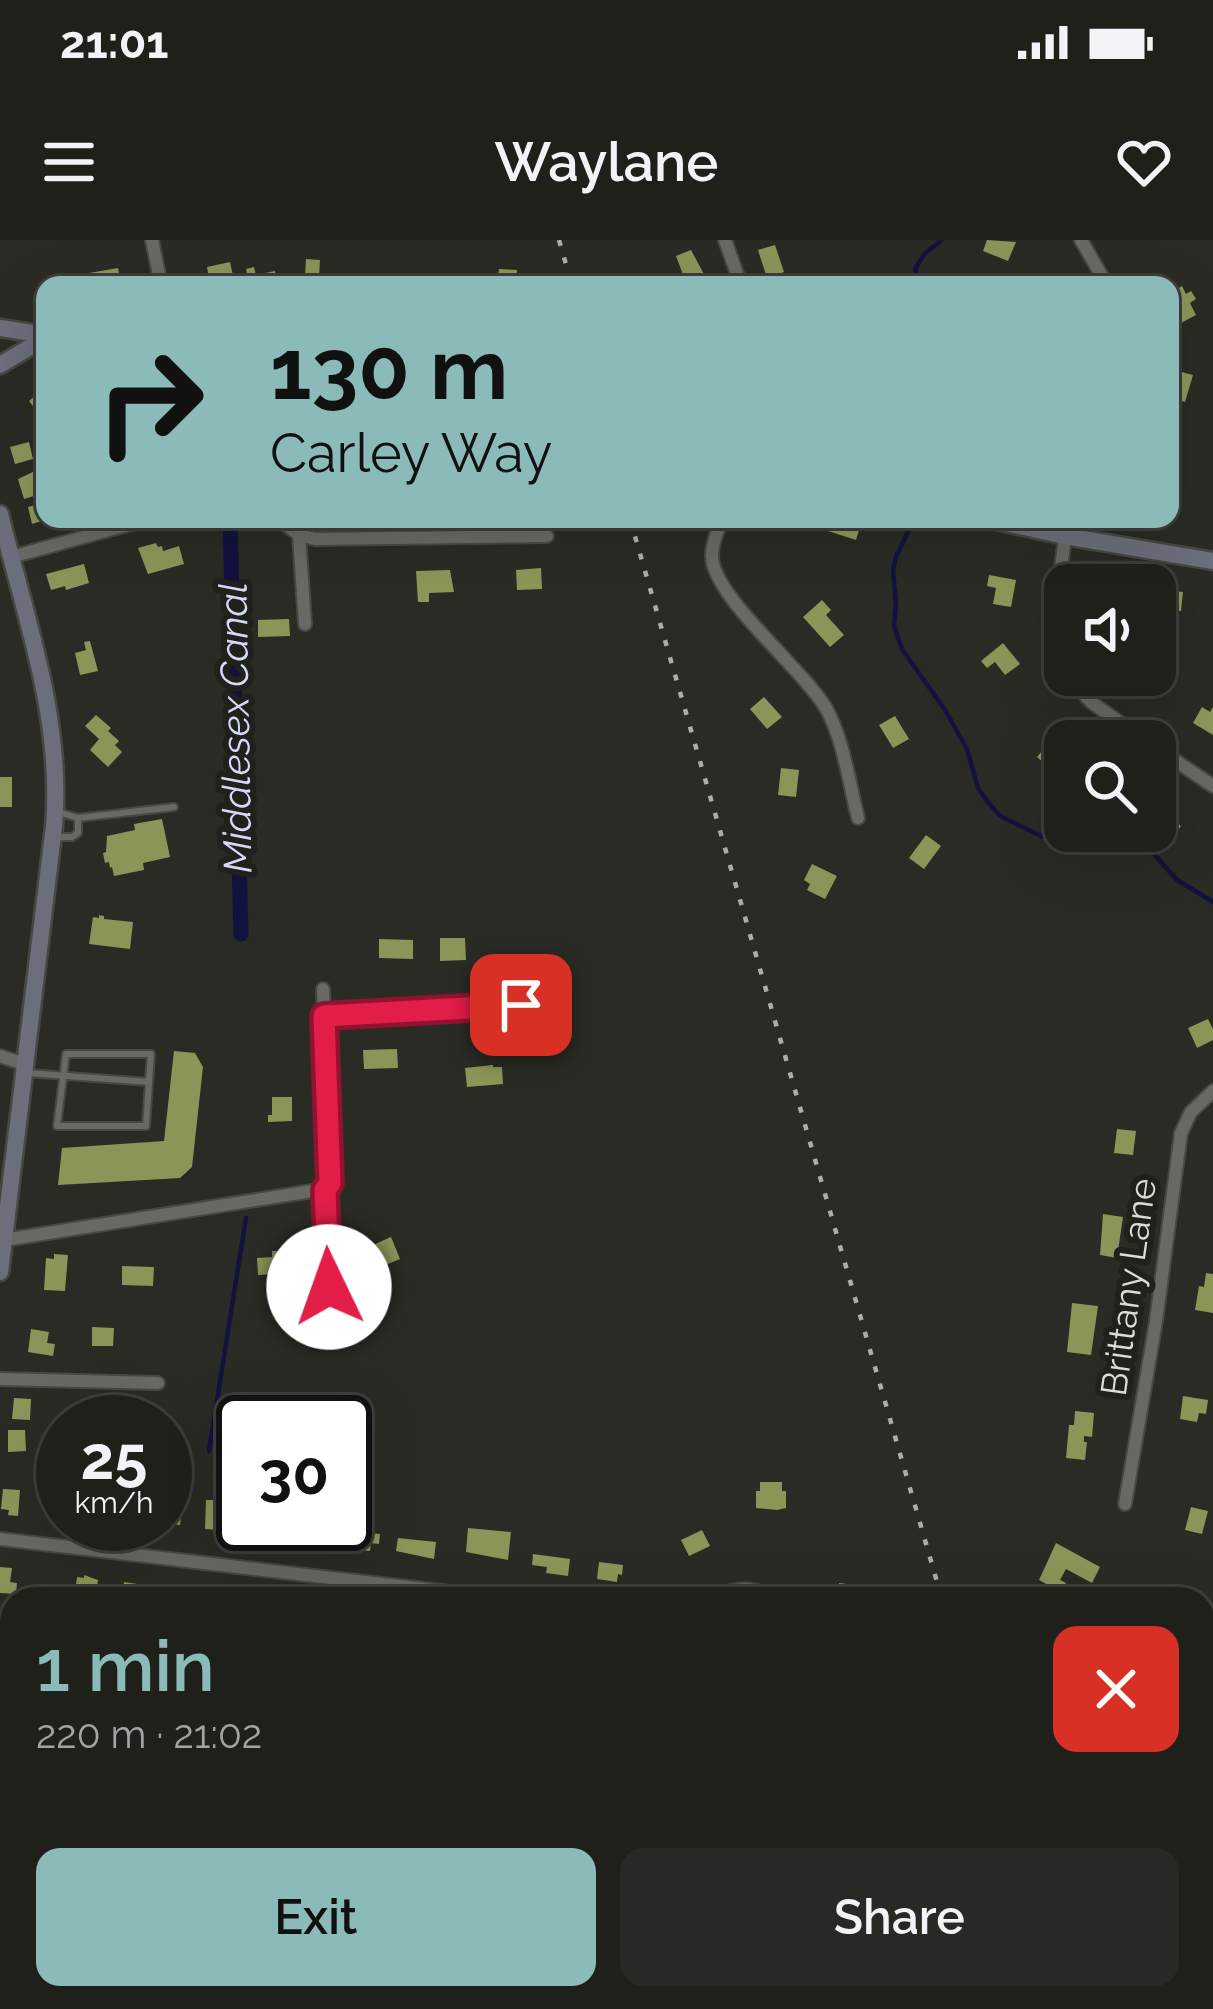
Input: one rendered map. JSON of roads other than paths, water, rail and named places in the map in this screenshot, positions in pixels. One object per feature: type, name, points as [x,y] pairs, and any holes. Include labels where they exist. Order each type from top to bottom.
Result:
[{"type":"main road","points":[[0,328],[36,334]]},
{"type":"main road","points":[[0,365],[36,342]]},
{"type":"main road","points":[[0,514],[51,718],[56,757],[55,811],[0,1272]]},
{"type":"main road","points":[[1046,528],[1065,536],[1213,561]]},
{"type":"street","points":[[152,240],[159,276]]},
{"type":"street","points":[[725,240],[738,276]]},
{"type":"street","points":[[1081,240],[1102,276]]},
{"type":"street","points":[[10,556],[115,528]]},
{"type":"street","points":[[291,528],[315,539],[547,536]]},
{"type":"street","points":[[720,528],[712,556],[714,571],[828,713],[858,818]]},
{"type":"street","points":[[299,535],[305,624]]},
{"type":"street","points":[[1062,564],[1065,536]]},
{"type":"street","points":[[1086,696],[1116,720]]},
{"type":"street","points":[[1176,761],[1213,786]]},
{"type":"street","points":[[323,989],[329,1287]]},
{"type":"street","points":[[324,1016],[521,1005]]},
{"type":"street","points":[[0,1056],[24,1068]]},
{"type":"street","name":"Brittany Lane","points":[[1125,1504],[1156,1321],[1180,1132],[1190,1112],[1213,1091]]},
{"type":"street","points":[[4,1240],[325,1190]]},
{"type":"street","points":[[0,1379],[158,1383]]},
{"type":"street","points":[[0,1539],[408,1587]]},
{"type":"lane","points":[[55,811],[78,818],[173,807]]},
{"type":"lane","points":[[52,836],[78,833],[78,818]]},
{"type":"lane","points":[[66,1054],[152,1054],[149,1082],[146,1126],[57,1126],[66,1054]]},
{"type":"lane","points":[[24,1068],[63,1076],[149,1082]]},
{"type":"waterway","points":[[918,276],[915,269],[925,253],[942,240]]},
{"type":"waterway","name":"Middlesex Canal","points":[[230,528],[241,934]]},
{"type":"waterway","points":[[910,528],[893,570],[894,626],[902,649],[967,749],[978,788],[987,801],[1000,816],[1044,837]]},
{"type":"waterway","points":[[1152,852],[1177,880],[1213,902]]},
{"type":"waterway","points":[[209,1451],[246,1218]]},
{"type":"railway","points":[[559,240],[569,276]]},
{"type":"railway","points":[[633,528],[939,1587]]}]
